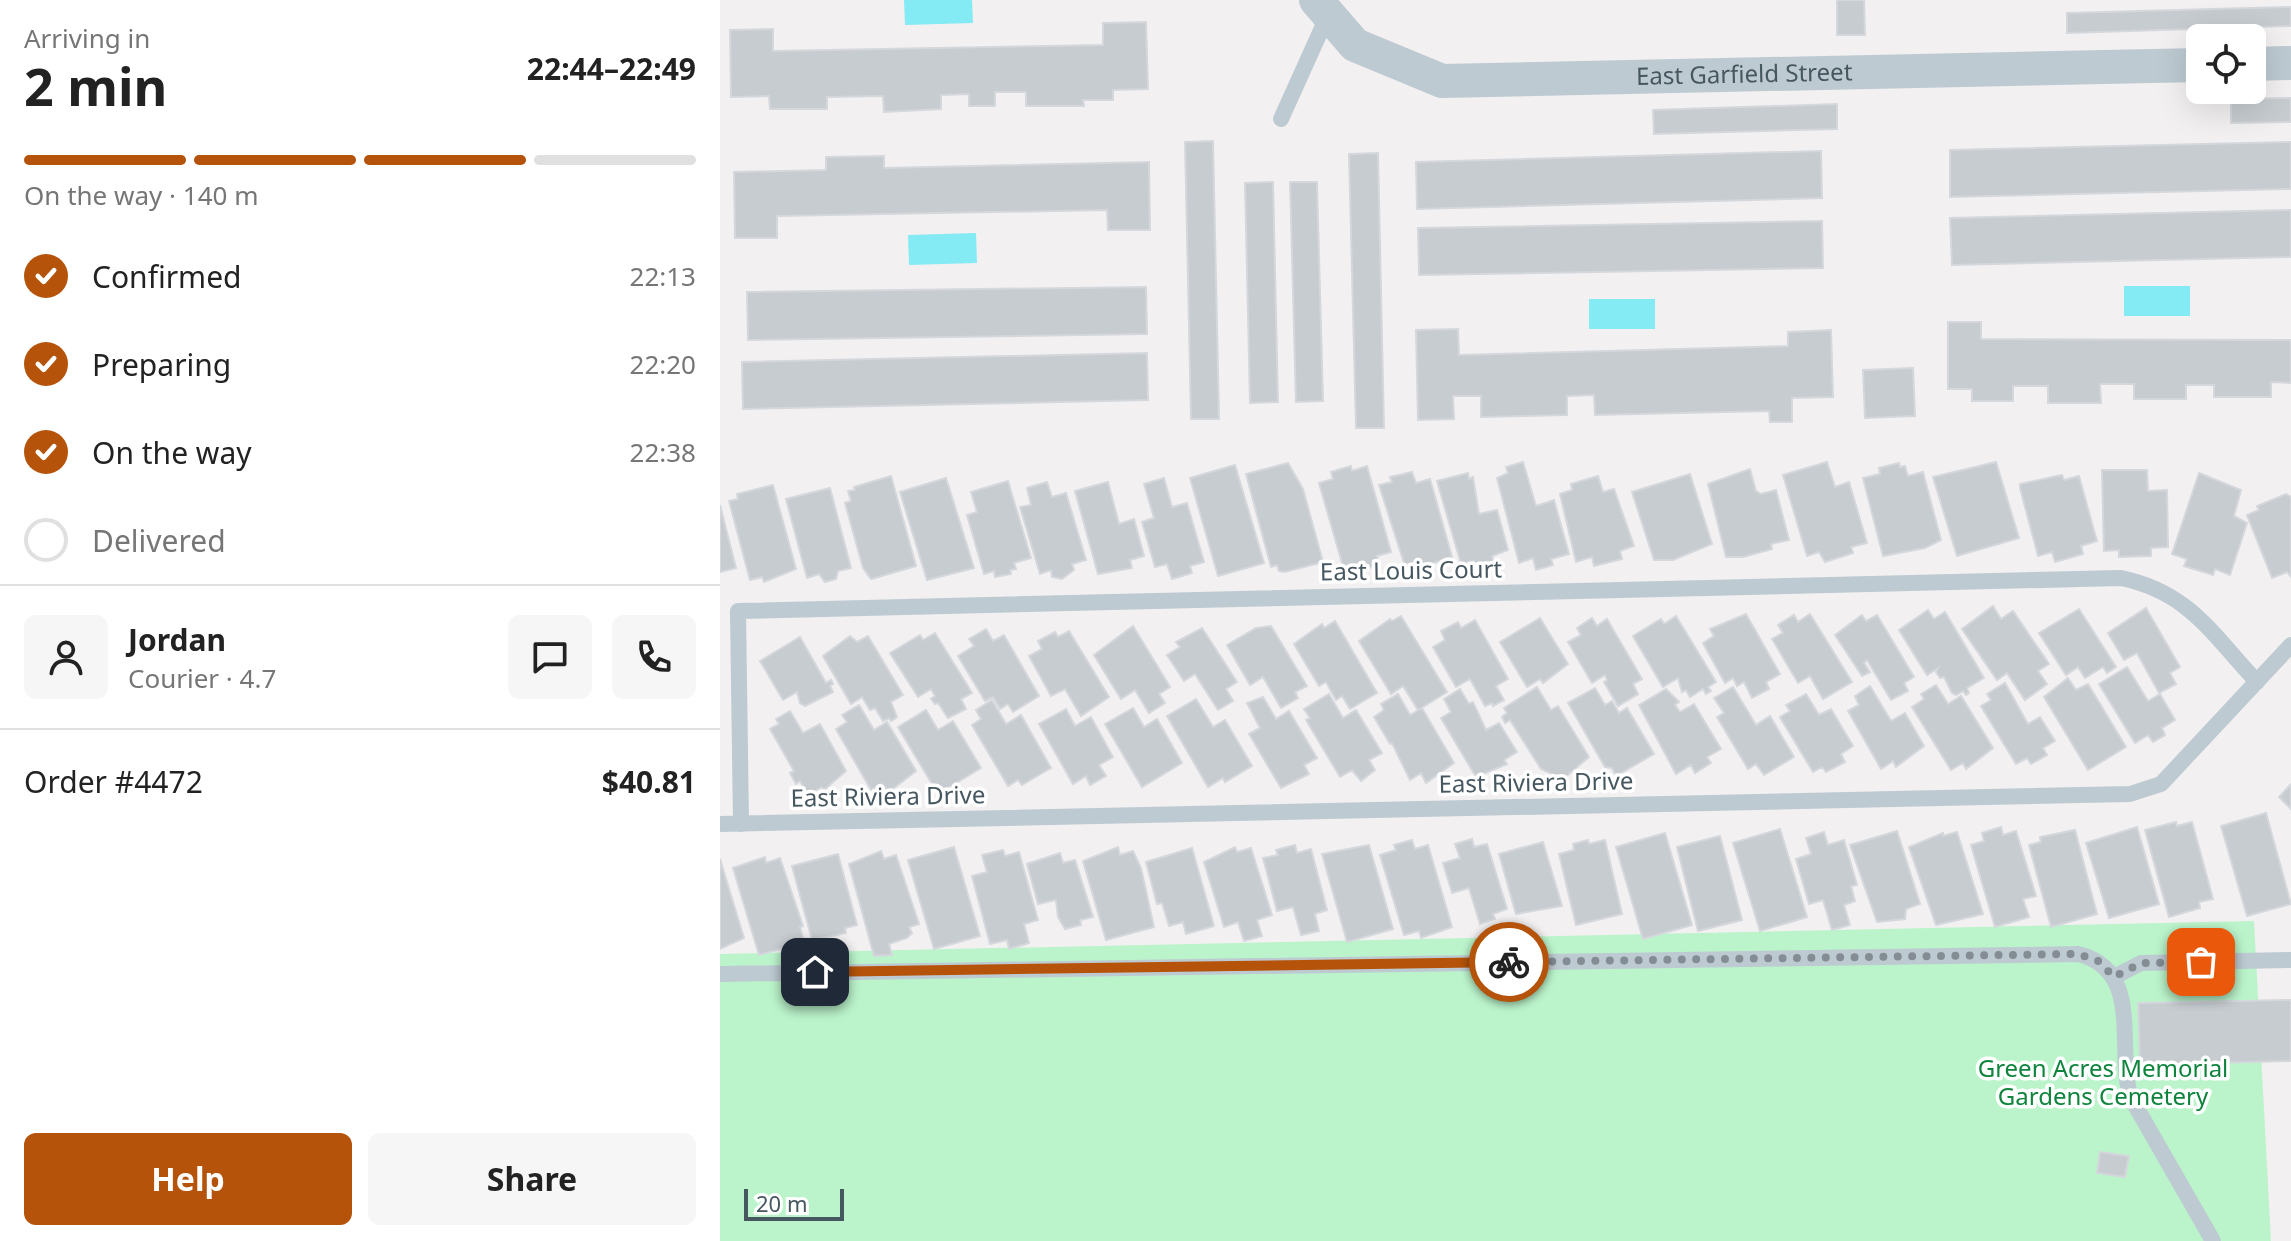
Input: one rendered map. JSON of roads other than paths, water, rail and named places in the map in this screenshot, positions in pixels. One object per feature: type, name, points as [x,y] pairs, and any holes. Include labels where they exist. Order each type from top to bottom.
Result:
[{"type":"street","name":"East Garfield Street","points":[[1321,8],[1355,45],[1442,81],[2186,65]]},
{"type":"street","points":[[2266,64],[2291,63]]},
{"type":"lane","points":[[1281,119],[1321,8]]},
{"type":"lane","name":"East Louis Court","points":[[741,824],[738,611],[2121,578],[2153,585],[2180,600],[2257,682]]},
{"type":"lane","name":"East Riviera Drive","points":[[720,824],[2130,794],[2161,784],[2291,645]]},
{"type":"lane","points":[[720,974],[2078,954],[2098,961],[2114,977],[2123,1002],[2126,1083],[2131,1098],[2213,1241]]},
{"type":"lane","points":[[2114,977],[2141,963],[2291,960]]},
{"type":"water","points":[[904,0],[972,0],[973,23],[905,25]]},
{"type":"water","points":[[976,233],[977,263],[909,265],[908,235]]},
{"type":"water","points":[[2124,286],[2190,286],[2190,316],[2124,316]]},
{"type":"water","points":[[1589,299],[1655,299],[1655,329],[1589,329]]},
{"type":"park label","name":"Green Acres Memorial Gardens Cemetery","points":[[2103,1083]]}]
